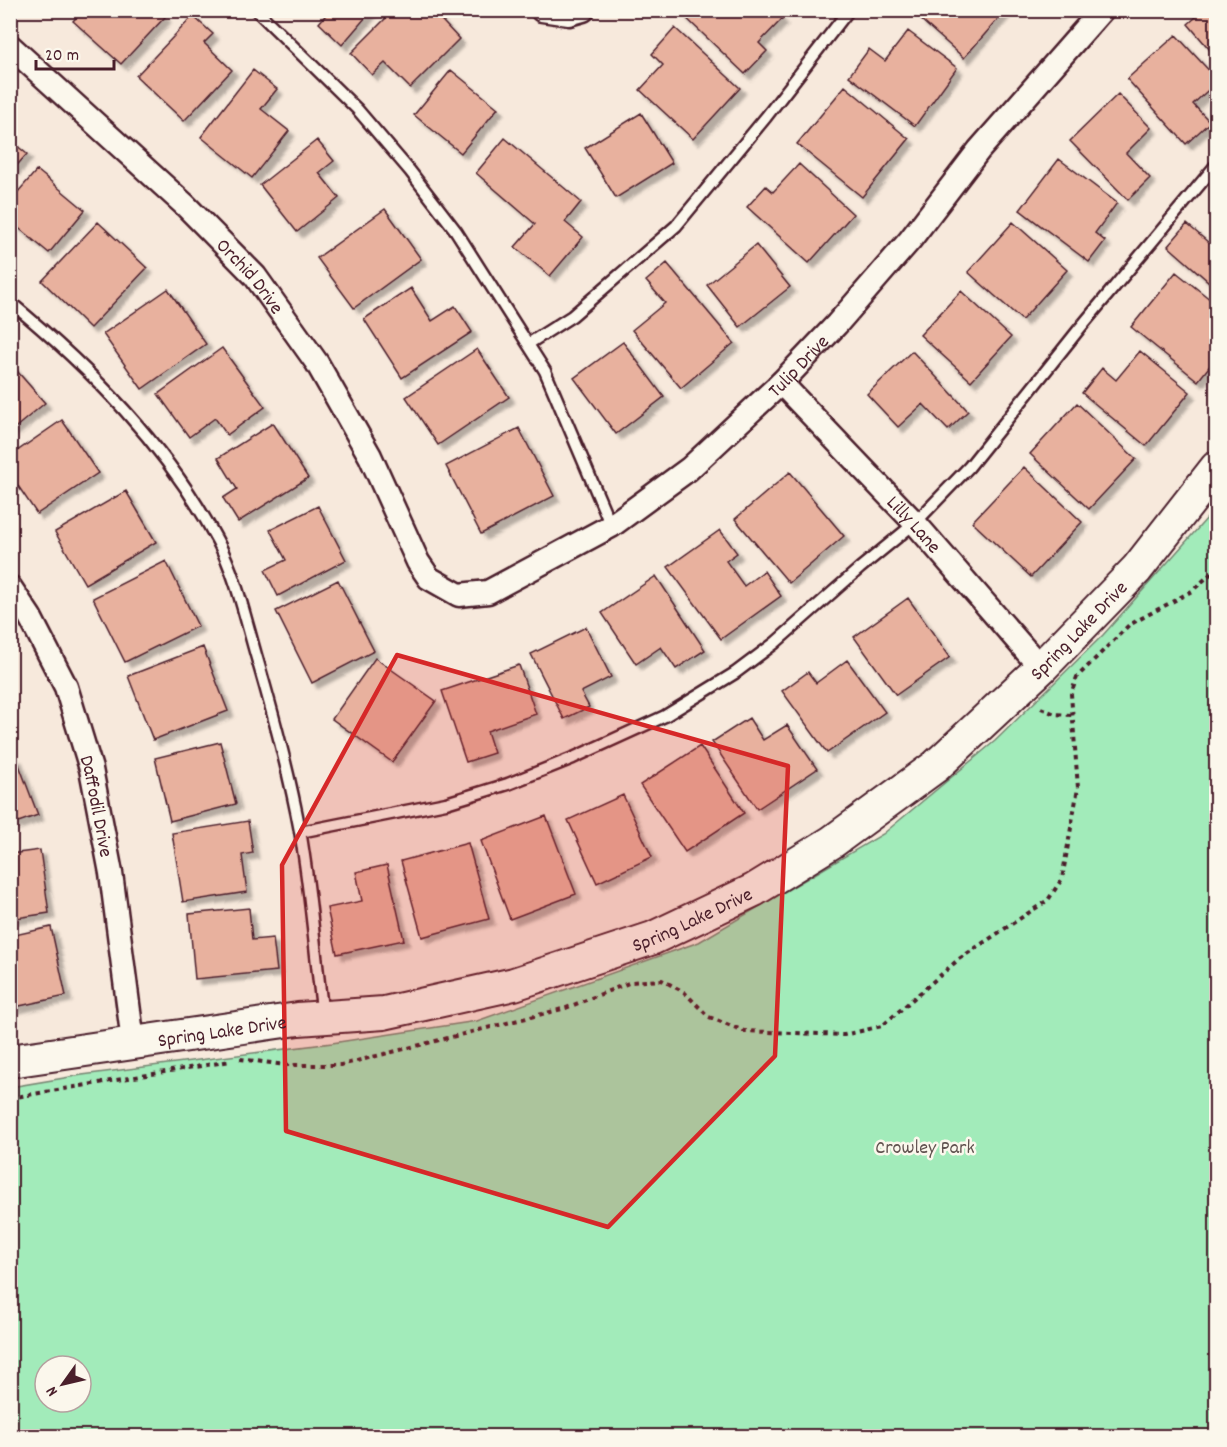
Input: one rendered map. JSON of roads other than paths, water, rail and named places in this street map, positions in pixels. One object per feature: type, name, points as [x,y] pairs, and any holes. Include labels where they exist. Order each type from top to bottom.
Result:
[{"type":"street","points":[[542,10],[569,14],[583,10]]},
{"type":"street","name":"Tulip Drive","points":[[418,562],[429,578],[459,595],[488,592],[611,526],[689,469],[781,383],[837,324],[910,240],[979,150],[1100,11]]},
{"type":"street","name":"Orchid Drive","points":[[10,46],[185,204],[255,276],[317,363],[370,456],[418,562]]},
{"type":"street","name":"Lilly Lane","points":[[781,383],[915,523],[1041,668]]},
{"type":"street","name":"Spring Lake Drive","points":[[10,1061],[298,1020],[384,1013],[514,984],[653,938],[754,890],[832,842],[936,766],[1041,668],[1137,569],[1216,468]]},
{"type":"street","name":"Daffodil Drive","points":[[10,586],[30,617],[66,687],[91,769],[111,873],[133,1042]]},
{"type":"lane","points":[[256,10],[357,109],[410,171],[456,231],[545,371],[611,526]]},
{"type":"lane","points":[[528,344],[572,316],[676,226],[766,117],[849,10]]},
{"type":"lane","points":[[300,832],[446,803],[508,784],[573,758],[665,716],[735,673],[775,643],[915,523],[969,467],[1080,328],[1216,165]]},
{"type":"lane","points":[[10,302],[60,344],[140,428],[187,489],[218,541],[238,592],[283,750],[300,832],[323,1019]]},
{"type":"park label","name":"Crowley Park","points":[[925,1146]]}]
